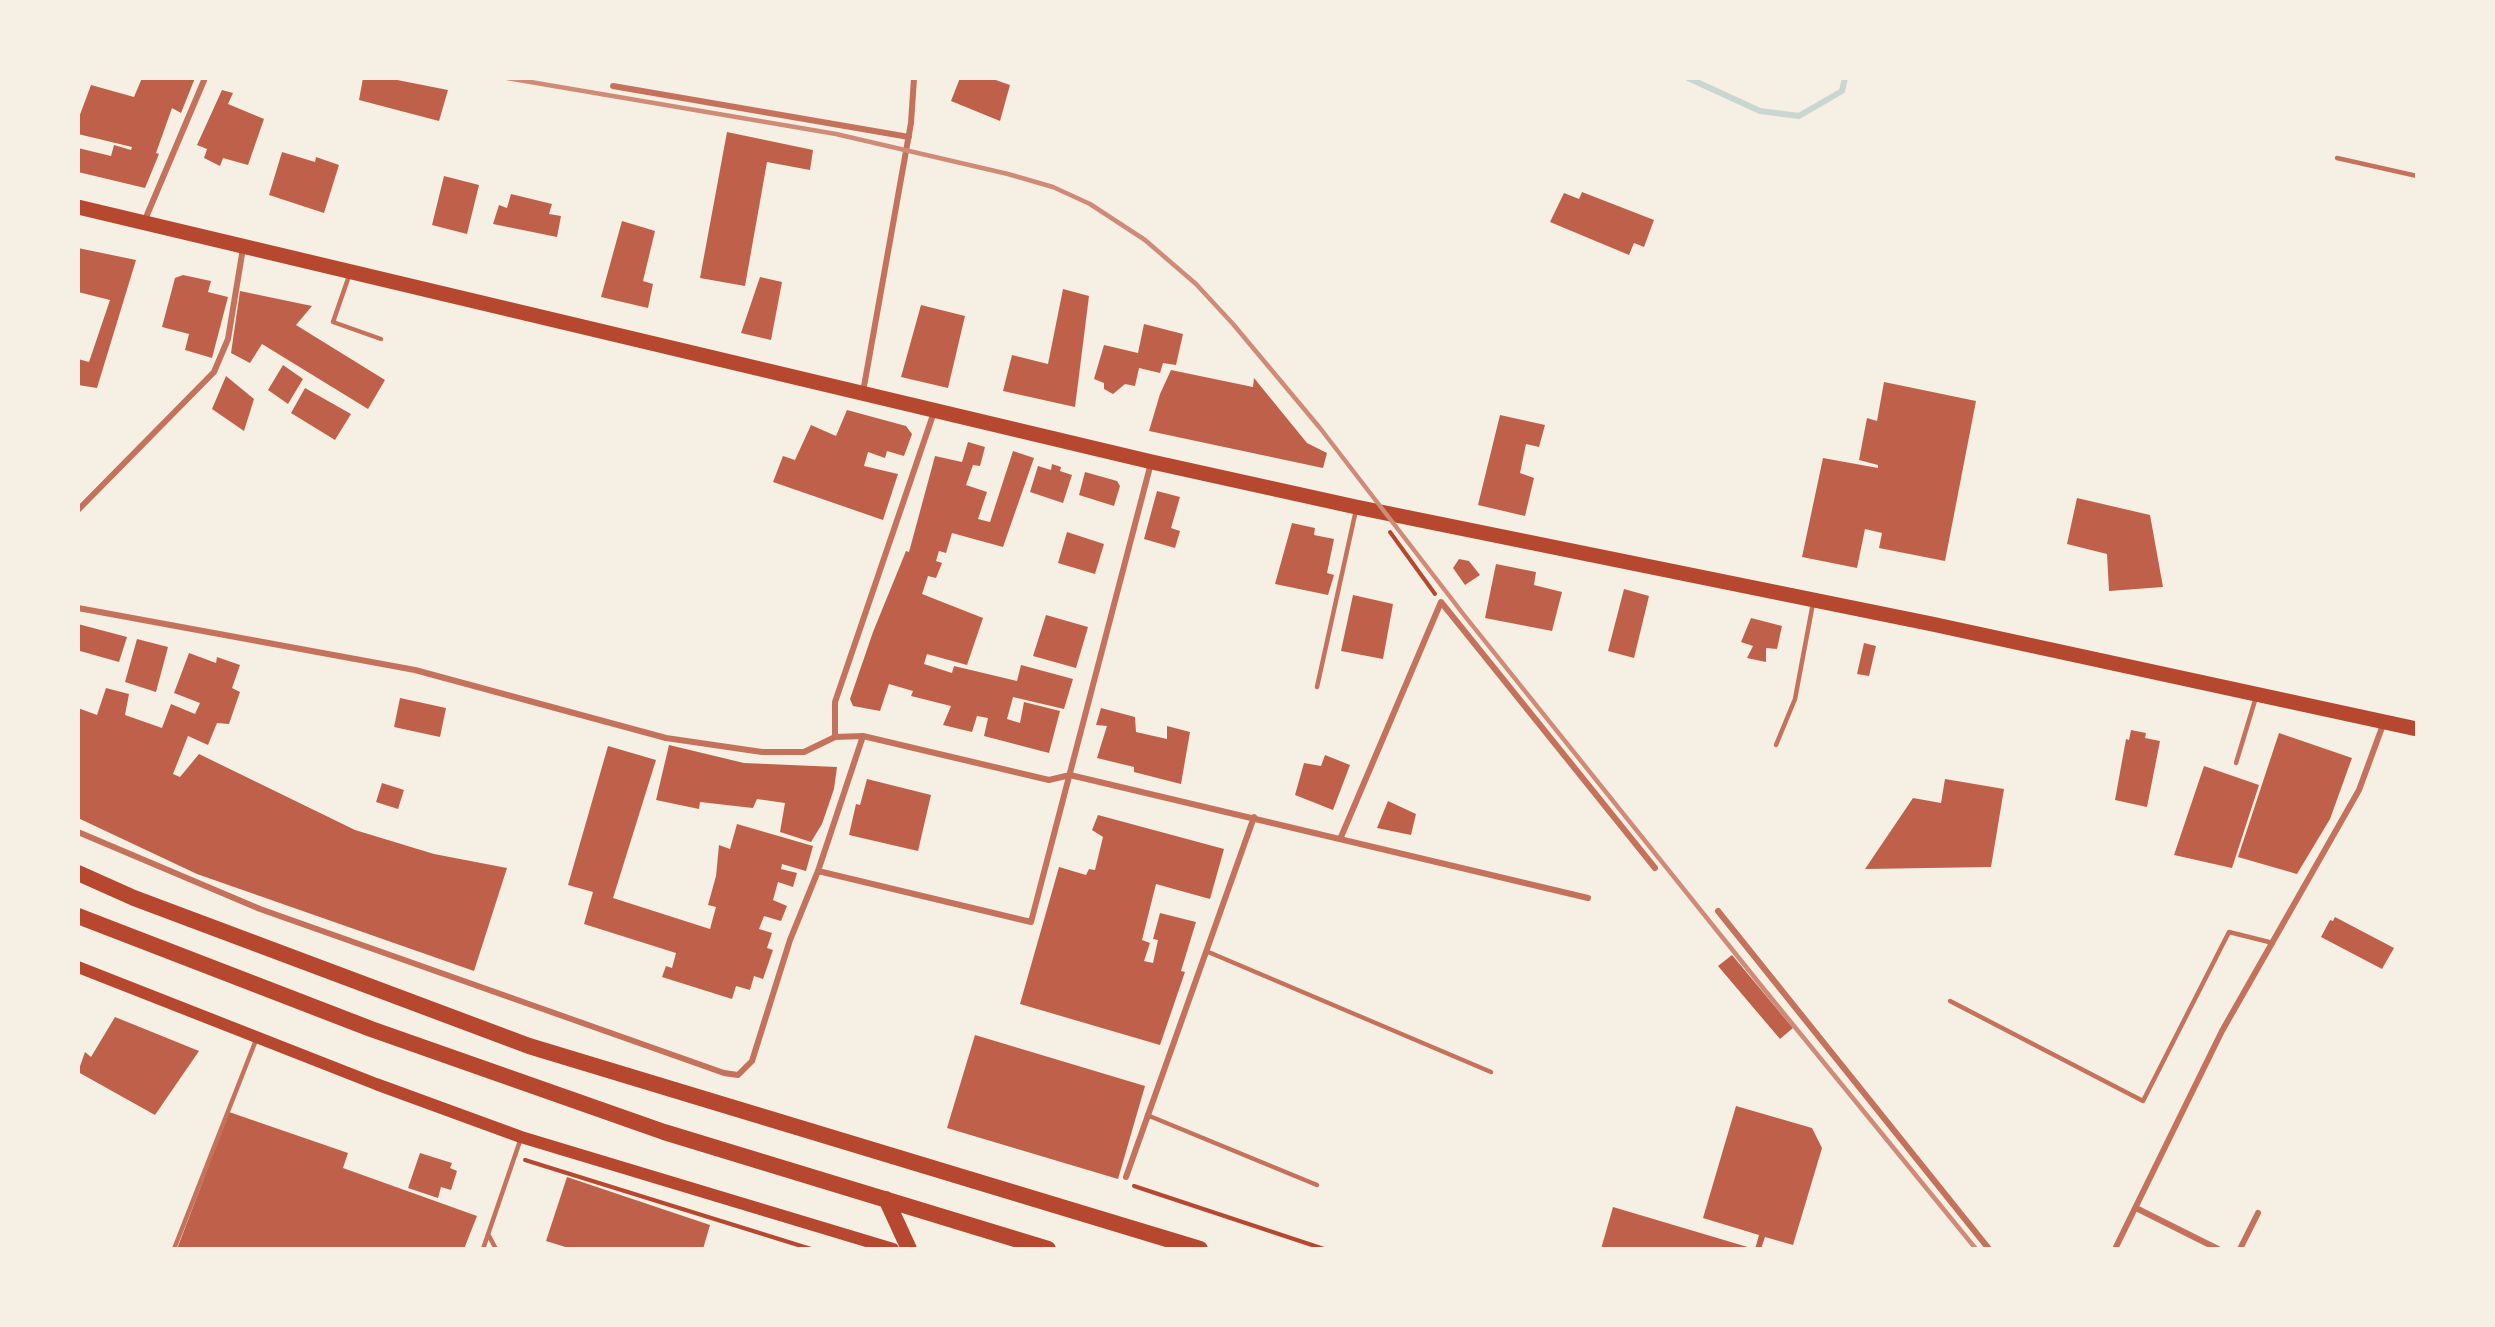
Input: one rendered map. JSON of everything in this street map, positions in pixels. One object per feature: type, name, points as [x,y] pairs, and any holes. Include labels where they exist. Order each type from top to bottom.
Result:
[{"type":"highway","points":[[78,873],[134,898],[530,1046],[1200,1249]]},
{"type":"highway","points":[[78,916],[371,1029],[664,1132],[1048,1249]]},
{"type":"highway","points":[[886,1199],[909,1249]]},
{"type":"main road","points":[[78,207],[1152,462],[1356,507],[1814,599],[2417,729]]},
{"type":"main road","points":[[78,967],[376,1084],[522,1137],[893,1249]]},
{"type":"street","points":[[143,222],[205,78]]},
{"type":"street","points":[[863,392],[909,137],[914,78]]},
{"type":"street","points":[[614,86],[909,137]]},
{"type":"street","points":[[78,510],[214,372],[228,339],[244,247]]},
{"type":"street","points":[[835,737],[836,702],[934,410]]},
{"type":"street","points":[[818,871],[1031,922],[1152,462]]},
{"type":"street","points":[[1341,837],[1441,602],[1655,868]]},
{"type":"street","points":[[78,608],[415,670],[666,738],[762,752],[804,752],[835,737],[863,736],[1049,780],[1070,775],[1341,837],[1588,898]]},
{"type":"street","points":[[2115,1249],[2222,1031],[2359,790],[2384,722]]},
{"type":"street","points":[[78,832],[260,909],[507,998],[724,1073],[738,1075],[746,1070],[752,1061],[790,940],[818,871],[863,736]]},
{"type":"street","points":[[1126,1177],[1254,817]]},
{"type":"street","points":[[1718,911],[1989,1249]]},
{"type":"street","points":[[2136,1208],[2218,1249]]},
{"type":"street","points":[[2240,1249],[2258,1213]]},
{"type":"lane","points":[[2337,158],[2417,176]]},
{"type":"lane","points":[[350,273],[333,322],[381,339]]},
{"type":"lane","points":[[1317,687],[1356,507]]},
{"type":"lane","points":[[1776,745],[1795,699],[1814,599]]},
{"type":"lane","points":[[2236,764],[2257,695]]},
{"type":"lane","points":[[1950,1000],[2143,1101],[2229,932],[2273,943]]},
{"type":"lane","points":[[1206,951],[1491,1072]]},
{"type":"lane","points":[[174,1249],[257,1037]]},
{"type":"lane","points":[[1148,1115],[1317,1185]]},
{"type":"lane","points":[[483,1249],[522,1137]]},
{"type":"lane","points":[[488,1234],[496,1249]]},
{"type":"path","points":[[1375,510],[1441,602]]},
{"type":"path","points":[[516,1157],[811,1249]]},
{"type":"path","points":[[1126,1177],[1132,1185],[1324,1249]]},
{"type":"building","points":[[142,78],[195,78],[181,113],[172,108],[156,153],[159,154],[145,188],[78,172],[78,148],[111,156],[114,145],[131,150],[132,147],[78,134],[78,120],[91,85],[134,97]]},
{"type":"building","points":[[363,78],[387,78],[448,90],[439,121],[359,100]]},
{"type":"building","points":[[960,78],[990,78],[1010,85],[1000,121],[951,101]]},
{"type":"building","points":[[222,90],[233,93],[228,104],[264,119],[248,165],[223,158],[220,166],[204,158],[207,149],[197,145]]},
{"type":"building","points":[[727,132],[813,150],[810,170],[767,162],[745,286],[700,278]]},
{"type":"building","points":[[282,152],[315,162],[316,157],[339,165],[324,213],[269,195]]},
{"type":"building","points":[[444,176],[479,185],[467,234],[432,225]]},
{"type":"building","points":[[1582,192],[1654,220],[1644,247],[1634,243],[1629,255],[1550,222],[1564,193],[1579,199]]},
{"type":"building","points":[[511,194],[552,204],[549,214],[561,216],[557,237],[493,224],[499,205],[507,208]]},
{"type":"building","points":[[622,221],[655,231],[643,281],[653,284],[648,308],[601,297]]},
{"type":"building","points":[[78,248],[136,260],[97,388],[78,385],[78,359],[89,362],[110,300],[78,292]]},
{"type":"building","points":[[183,275],[211,281],[208,292],[228,297],[212,358],[185,350],[189,334],[162,327],[175,278]]},
{"type":"building","points":[[760,277],[782,282],[771,340],[741,333]]},
{"type":"building","points":[[1063,289],[1089,296],[1075,407],[1003,391],[1012,355],[1048,364]]},
{"type":"building","points":[[240,291],[312,306],[296,325],[385,380],[368,409],[262,344],[250,363],[231,353]]},
{"type":"building","points":[[921,305],[965,316],[948,388],[901,377]]},
{"type":"building","points":[[1144,324],[1183,334],[1176,365],[1163,363],[1160,373],[1139,368],[1135,386],[1125,384],[1113,394],[1104,389],[1104,383],[1094,379],[1104,345],[1138,353]]},
{"type":"building","points":[[283,365],[303,379],[288,404],[268,390]]},
{"type":"building","points":[[1171,370],[1253,387],[1254,378],[1307,443],[1327,453],[1323,468],[1149,431],[1160,394]]},
{"type":"building","points":[[226,376],[254,399],[244,431],[212,409]]},
{"type":"building","points":[[1884,382],[1976,401],[1945,561],[1879,548],[1882,533],[1865,529],[1857,568],[1802,557],[1823,458],[1878,468],[1878,465],[1859,460],[1867,418],[1877,421]]},
{"type":"building","points":[[305,388],[351,414],[335,440],[291,413]]},
{"type":"building","points":[[847,410],[906,426],[912,434],[904,456],[887,451],[885,458],[868,452],[864,466],[898,474],[883,520],[773,482],[783,456],[795,460],[811,425],[836,436]]},
{"type":"building","points":[[1500,415],[1545,425],[1539,447],[1526,444],[1520,473],[1534,478],[1525,516],[1478,505]]},
{"type":"building","points":[[968,442],[985,447],[980,466],[973,465],[966,485],[987,492],[978,519],[990,522],[1013,451],[1034,458],[1003,547],[952,533],[946,553],[939,551],[936,561],[942,563],[936,578],[928,576],[922,594],[983,618],[967,665],[927,654],[924,664],[952,673],[954,666],[1017,681],[1021,665],[1073,679],[1064,709],[1013,697],[1007,719],[1020,723],[1024,702],[1060,711],[1049,753],[984,736],[988,718],[977,716],[972,732],[943,725],[951,706],[911,696],[913,691],[889,684],[880,711],[853,706],[850,699],[873,632],[906,551],[909,552],[935,456],[962,462]]},
{"type":"building","points":[[1052,464],[1061,467],[1060,471],[1072,475],[1063,503],[1030,492],[1038,466],[1051,470]]},
{"type":"building","points":[[1085,472],[1117,481],[1120,486],[1114,506],[1079,495]]},
{"type":"building","points":[[1157,491],[1180,497],[1171,528],[1180,531],[1175,548],[1144,539]]},
{"type":"building","points":[[2077,498],[2150,515],[2163,587],[2109,591],[2107,554],[2067,544]]},
{"type":"building","points":[[1292,523],[1315,528],[1314,535],[1334,539],[1327,573],[1334,575],[1328,595],[1275,584]]},
{"type":"building","points":[[1067,532],[1104,544],[1095,574],[1058,563]]},
{"type":"building","points":[[1459,559],[1469,561],[1480,575],[1465,585],[1453,568]]},
{"type":"building","points":[[1496,564],[1536,572],[1534,585],[1562,592],[1552,631],[1485,618]]},
{"type":"building","points":[[1624,589],[1649,596],[1634,658],[1608,651]]},
{"type":"building","points":[[1353,595],[1393,604],[1383,659],[1341,651]]},
{"type":"building","points":[[1046,615],[1088,627],[1076,668],[1033,656]]},
{"type":"building","points":[[1751,618],[1782,626],[1777,649],[1766,648],[1766,662],[1747,658],[1753,646],[1741,642]]},
{"type":"building","points":[[78,624],[127,637],[119,662],[80,651],[78,655]]},
{"type":"building","points":[[137,639],[168,647],[156,692],[125,682]]},
{"type":"building","points":[[1864,643],[1876,646],[1869,676],[1857,674]]},
{"type":"building","points":[[189,653],[216,663],[217,657],[240,665],[232,688],[240,692],[229,724],[217,723],[208,745],[188,736],[173,774],[180,777],[199,754],[355,830],[434,854],[507,868],[474,971],[197,874],[78,818],[78,708],[97,715],[106,688],[129,694],[125,715],[162,728],[171,704],[195,714],[200,703],[174,693]]},
{"type":"building","points":[[400,698],[446,708],[440,737],[394,727]]},
{"type":"building","points":[[1101,708],[1135,717],[1136,732],[1167,739],[1167,726],[1190,732],[1181,784],[1134,772],[1134,767],[1097,758],[1107,726],[1096,725]]},
{"type":"building","points":[[2131,730],[2146,733],[2145,738],[2160,741],[2147,807],[2115,800],[2126,739],[2129,740]]},
{"type":"building","points":[[2279,733],[2352,758],[2330,819],[2297,874],[2238,857]]},
{"type":"building","points":[[669,745],[744,763],[837,767],[834,789],[822,824],[811,842],[780,832],[785,803],[757,799],[753,808],[700,802],[699,809],[656,800]]},
{"type":"building","points":[[608,746],[656,760],[613,898],[710,929],[716,907],[708,905],[716,876],[719,845],[730,849],[737,824],[813,846],[806,871],[782,864],[781,869],[797,873],[793,887],[778,882],[773,900],[787,906],[781,921],[764,916],[759,929],[772,933],[767,948],[773,950],[763,979],[754,976],[750,990],[736,986],[732,999],[662,977],[666,966],[672,968],[676,953],[584,924],[593,892],[568,885]]},
{"type":"building","points":[[1325,755],[1350,765],[1333,810],[1295,795],[1304,763],[1321,766]]},
{"type":"building","points":[[2204,766],[2259,785],[2232,868],[2174,855]]},
{"type":"building","points":[[867,779],[931,795],[918,851],[849,835],[856,804],[860,805]]},
{"type":"building","points":[[1945,779],[2004,789],[1991,867],[1865,869],[1913,798],[1941,803]]},
{"type":"building","points":[[382,783],[404,790],[398,809],[376,802]]},
{"type":"building","points":[[1388,801],[1416,814],[1411,835],[1377,828]]},
{"type":"building","points":[[1098,815],[1224,849],[1210,899],[1156,884],[1142,940],[1150,943],[1144,961],[1153,963],[1158,940],[1153,939],[1160,913],[1196,922],[1181,971],[1185,972],[1160,1045],[1020,1004],[1059,867],[1086,875],[1089,869],[1095,870],[1103,837],[1092,830]]},
{"type":"building","points":[[2335,917],[2394,948],[2382,969],[2321,937],[2330,920],[2333,921]]},
{"type":"building","points":[[1732,955],[1793,1028],[1780,1039],[1718,966]]},
{"type":"building","points":[[115,1017],[199,1051],[155,1115],[78,1072],[85,1052],[91,1057]]},
{"type":"building","points":[[975,1035],[1145,1086],[1118,1179],[947,1128]]},
{"type":"building","points":[[1736,1106],[1812,1128],[1822,1148],[1793,1245],[1765,1237],[1761,1249],[1755,1249],[1759,1235],[1703,1218]]},
{"type":"building","points":[[229,1112],[348,1153],[343,1168],[477,1216],[464,1249],[177,1249]]},
{"type":"building","points":[[420,1153],[452,1163],[450,1168],[457,1171],[451,1190],[441,1187],[438,1198],[408,1188]]},
{"type":"building","points":[[567,1177],[710,1225],[703,1249],[572,1249],[546,1241]]},
{"type":"building","points":[[1613,1207],[1751,1248],[1751,1249],[1601,1249]]},
{"type":"waterway","points":[[1688,78],[1760,111],[1799,116],[1842,91],[1845,78]]},
{"type":"railway","points":[[507,78],[836,134],[1008,174],[1053,187],[1090,204],[1145,240],[1196,284],[1233,324],[1320,428],[1464,615],[1976,1249]]}]
